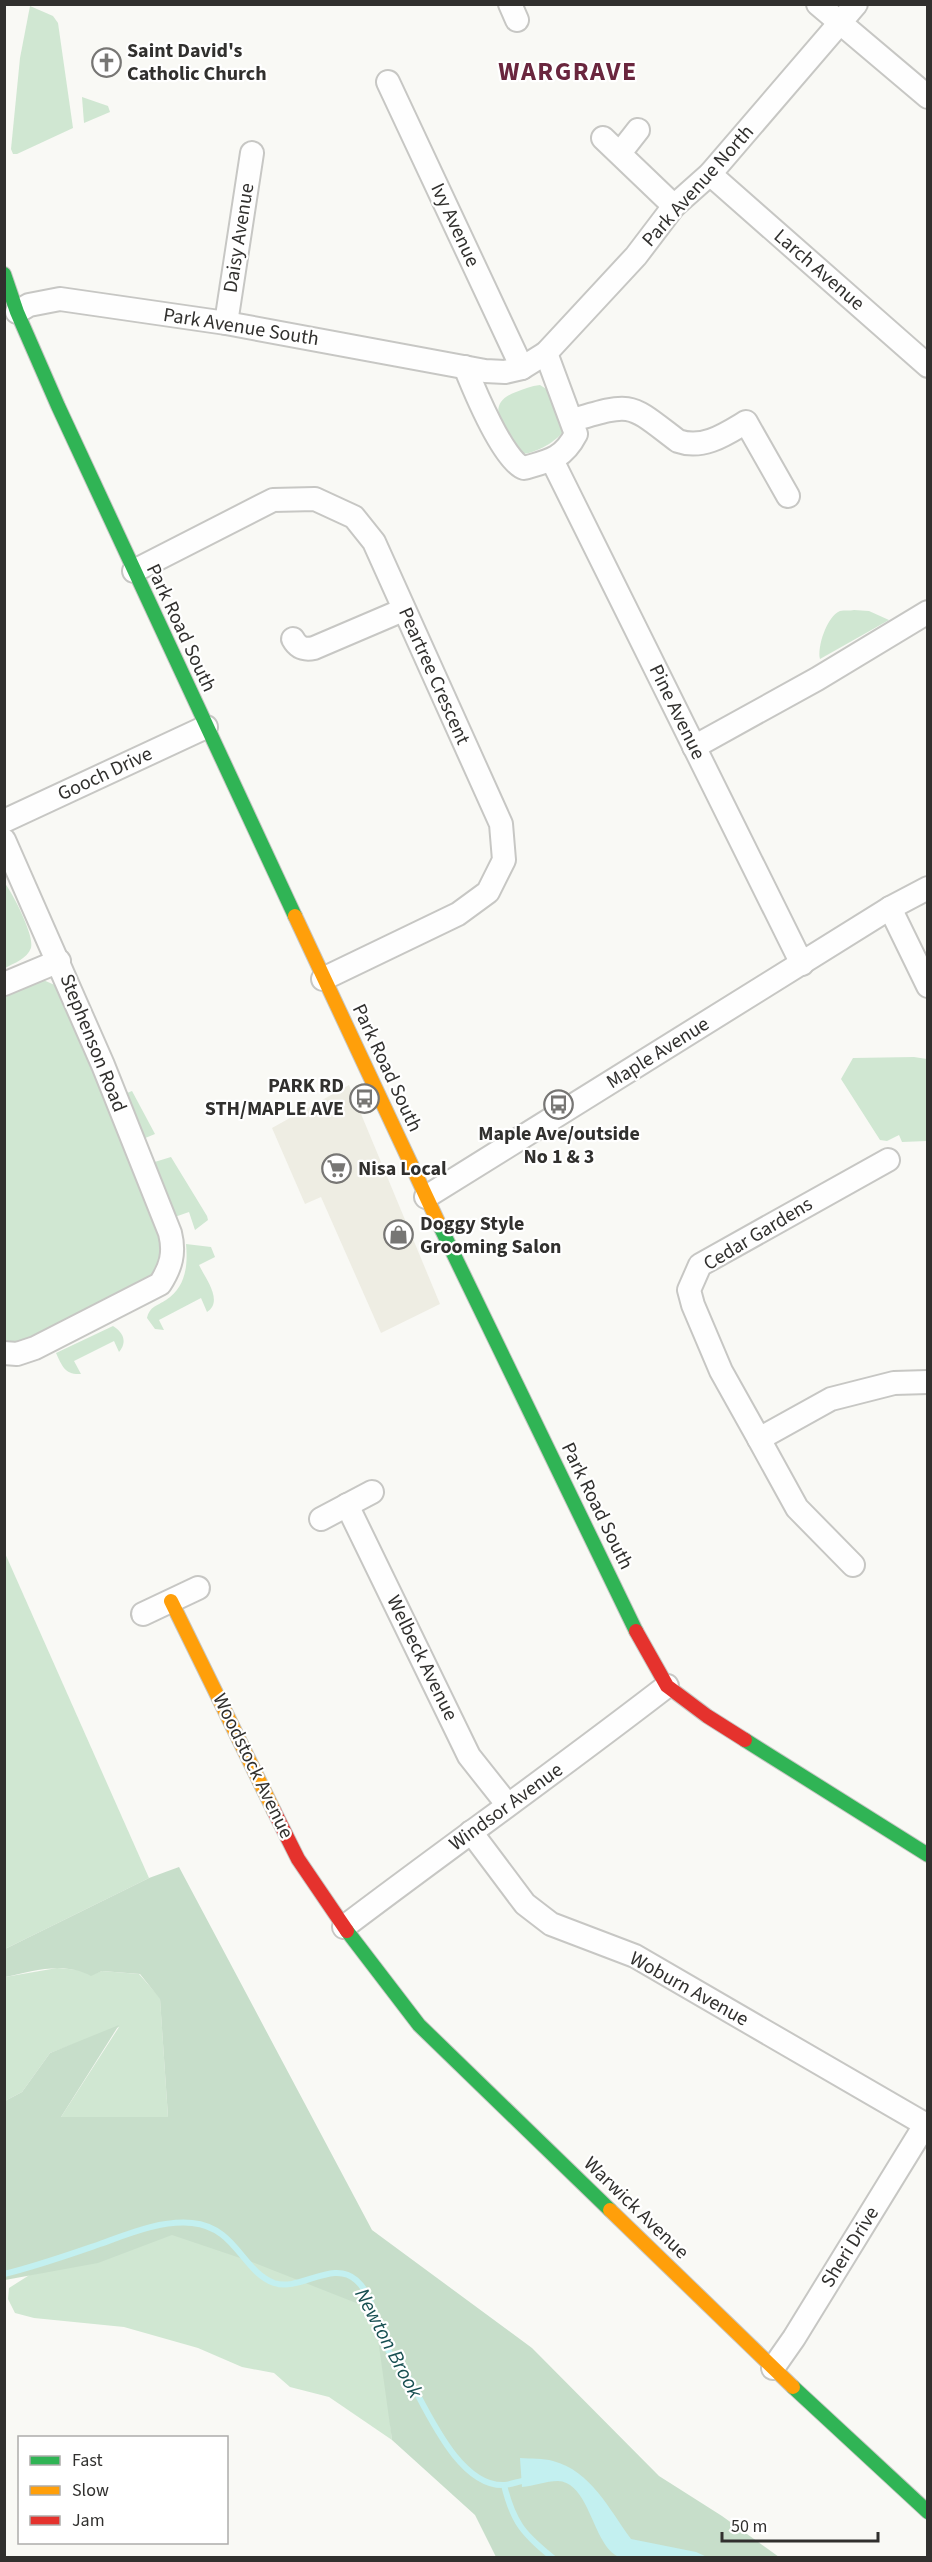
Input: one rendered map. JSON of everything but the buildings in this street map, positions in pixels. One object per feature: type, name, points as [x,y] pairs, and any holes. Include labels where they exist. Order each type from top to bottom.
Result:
[{"type":"street","points":[[819,4],[927,97]]},
{"type":"street","name":"Park Avenue North","points":[[465,367],[505,372],[522,368],[546,353],[636,256],[675,206],[710,174],[856,4]]},
{"type":"street","name":"Ivy Avenue","points":[[388,82],[522,368]]},
{"type":"street","points":[[620,153],[638,130]]},
{"type":"street","points":[[603,138],[675,206]]},
{"type":"street","name":"Daisy Avenue","points":[[226,323],[252,153]]},
{"type":"street","name":"Larch Avenue","points":[[710,174],[927,366]]},
{"type":"street","name":"Park Road South","points":[[4,274],[17,312],[134,571],[323,979],[646,1653],[667,1686],[707,1716],[927,1856]]},
{"type":"street","name":"Park Avenue South","points":[[17,312],[29,305],[60,299],[226,323],[465,367]]},
{"type":"street","points":[[465,367],[482,410],[512,461],[524,468],[552,460],[569,448],[576,434],[573,420],[546,353]]},
{"type":"street","points":[[573,420],[611,409],[638,410],[678,441],[685,443],[697,443],[721,437],[746,422],[788,496]]},
{"type":"street","name":"Pine Avenue","points":[[552,460],[802,964]]},
{"type":"street","name":"Peartree Crescent","points":[[134,571],[273,500],[315,499],[354,517],[375,542],[403,610],[501,824],[504,860],[488,892],[458,914],[323,979]]},
{"type":"street","points":[[293,639],[297,646],[305,650],[314,648],[403,610]]},
{"type":"street","points":[[694,747],[817,679],[927,612]]},
{"type":"street","name":"Gooch Drive","points":[[4,821],[206,727]]},
{"type":"street","name":"Stephenson Road","points":[[4,840],[59,961],[170,1233],[173,1250],[168,1272],[160,1284],[26,1352],[4,1353]]},
{"type":"street","name":"Maple Avenue","points":[[426,1197],[890,908],[927,888]]},
{"type":"street","points":[[890,908],[927,986]]},
{"type":"street","points":[[4,984],[59,961]]},
{"type":"street","name":"Cedar Gardens","points":[[853,1565],[797,1508],[721,1371],[689,1290],[700,1265],[888,1160]]},
{"type":"street","points":[[759,1439],[831,1399],[894,1383],[927,1382]]},
{"type":"street","points":[[321,1519],[372,1492]]},
{"type":"street","name":"Welbeck Avenue","points":[[347,1505],[470,1756],[507,1804]]},
{"type":"street","points":[[143,1614],[198,1587]]},
{"type":"street","name":"Woodstock Avenue","points":[[171,1601],[298,1859],[344,1927]]},
{"type":"street","name":"Windsor Avenue","points":[[344,1927],[667,1686]]},
{"type":"street","name":"Woburn Avenue","points":[[471,1832],[525,1904],[551,1924],[635,1956],[926,2126]]},
{"type":"street","name":"Warwick Avenue","points":[[344,1927],[419,2025],[773,2368],[924,2500]]},
{"type":"street","name":"Sheri Drive","points":[[773,2368],[926,2126]]},
{"type":"shaded area","points":[[349,1085],[440,1304],[381,1333],[321,1197],[305,1204],[272,1128]]},
{"type":"green space","points":[[30,6],[53,16],[58,23],[73,128],[13,154],[11,149],[20,58]]},
{"type":"green space","points":[[82,97],[108,106],[110,112],[84,123]]},
{"type":"green space","points":[[540,385],[548,390],[565,429],[546,446],[521,454],[500,420],[498,412],[500,404],[516,392]]},
{"type":"green space","points":[[840,611],[869,611],[889,620],[820,659],[822,640],[831,619]]},
{"type":"green space","points":[[4,882],[22,914],[31,942],[27,955],[5,968]]},
{"type":"green space","points":[[41,979],[57,986],[108,1105],[164,1250],[160,1272],[21,1344],[4,1343],[4,992]]},
{"type":"green space","points":[[914,1057],[927,1059],[927,1141],[902,1142],[899,1135],[887,1141],[880,1140],[841,1079],[853,1058]]},
{"type":"green space","points":[[132,1091],[155,1134],[138,1141],[122,1095]]},
{"type":"green space","points":[[171,1157],[207,1216],[208,1220],[195,1230],[189,1212],[169,1219],[148,1164]]},
{"type":"green space","points":[[186,1244],[211,1247],[215,1257],[199,1265],[212,1289],[214,1302],[207,1312],[201,1298],[159,1320],[164,1330],[155,1329],[147,1318],[148,1314],[154,1307],[173,1295],[182,1282],[187,1260]]},
{"type":"green space","points":[[113,1326],[119,1331],[124,1341],[119,1352],[114,1341],[74,1361],[81,1374],[71,1373],[65,1369],[56,1353]]},
{"type":"green space","points":[[4,1551],[149,1878],[5,1949],[4,1949]]},
{"type":"green space","points":[[179,1867],[372,2230],[532,2348],[659,2476],[722,2516],[779,2557],[496,2557],[475,2515],[392,2440],[374,2310],[252,2262],[172,2235],[98,2263],[5,2280],[5,2101],[22,2092],[50,2053],[119,2025],[61,2117],[168,2117],[160,1999],[140,1974],[102,1971],[91,1976],[81,1971],[59,1968],[5,1977],[5,1949],[149,1878]]},
{"type":"green space","points":[[57,1968],[80,1970],[91,1975],[102,1971],[139,1974],[160,1998],[168,2117],[61,2117],[119,2027],[50,2053],[22,2092],[5,2101],[5,1977]]},
{"type":"green space","points":[[165,2218],[374,2270],[392,2440],[329,2397],[290,2387],[274,2373],[242,2367],[198,2348],[124,2327],[34,2318],[15,2313],[8,2299],[9,2288],[83,2241]]},
{"type":"water","points":[[520,2458],[553,2461],[578,2473],[598,2492],[631,2539],[696,2552],[707,2557],[647,2559],[619,2557],[610,2551],[603,2541],[585,2503],[569,2484],[553,2481],[522,2487]]},
{"type":"waterway","name":"Newton Brook","points":[[4,2274],[145,2229],[180,2223],[207,2226],[219,2232],[254,2269],[274,2283],[284,2285],[327,2274],[347,2274],[356,2280],[367,2293],[383,2343],[407,2375],[434,2425],[458,2460],[473,2474],[488,2482],[505,2485],[527,2480]]},
{"type":"waterway","points":[[504,2485],[511,2509],[521,2526],[534,2542],[553,2558]]},
{"type":"traffic: fast","points":[[4,274],[17,312],[58,406],[295,916]]},
{"type":"traffic: fast","points":[[439,1224],[636,1631]]},
{"type":"traffic: fast","points":[[745,1740],[928,1855]]},
{"type":"traffic: fast","points":[[347,1931],[419,2025],[610,2210]]},
{"type":"traffic: fast","points":[[793,2387],[928,2512]]},
{"type":"traffic: slow","points":[[295,916],[439,1224]]},
{"type":"traffic: slow","points":[[171,1601],[274,1811]]},
{"type":"traffic: slow","points":[[610,2210],[793,2387]]},
{"type":"traffic: jam","points":[[636,1631],[667,1686],[707,1716],[745,1740]]},
{"type":"traffic: jam","points":[[274,1811],[298,1859],[347,1931]]},
{"type":"place","name":"Saint David's Catholic Church","points":[[106,62]]},
{"type":"place","name":"PARK RD STH/MAPLE AVE","points":[[365,1098]]},
{"type":"place","name":"Maple Ave/outside No 1 & 3","points":[[559,1104]]},
{"type":"place","name":"Nisa Local","points":[[337,1169]]},
{"type":"place","name":"Doggy Style Grooming Salon","points":[[399,1235]]},
{"type":"district","name":"WARGRAVE","points":[[568,71]]}]
